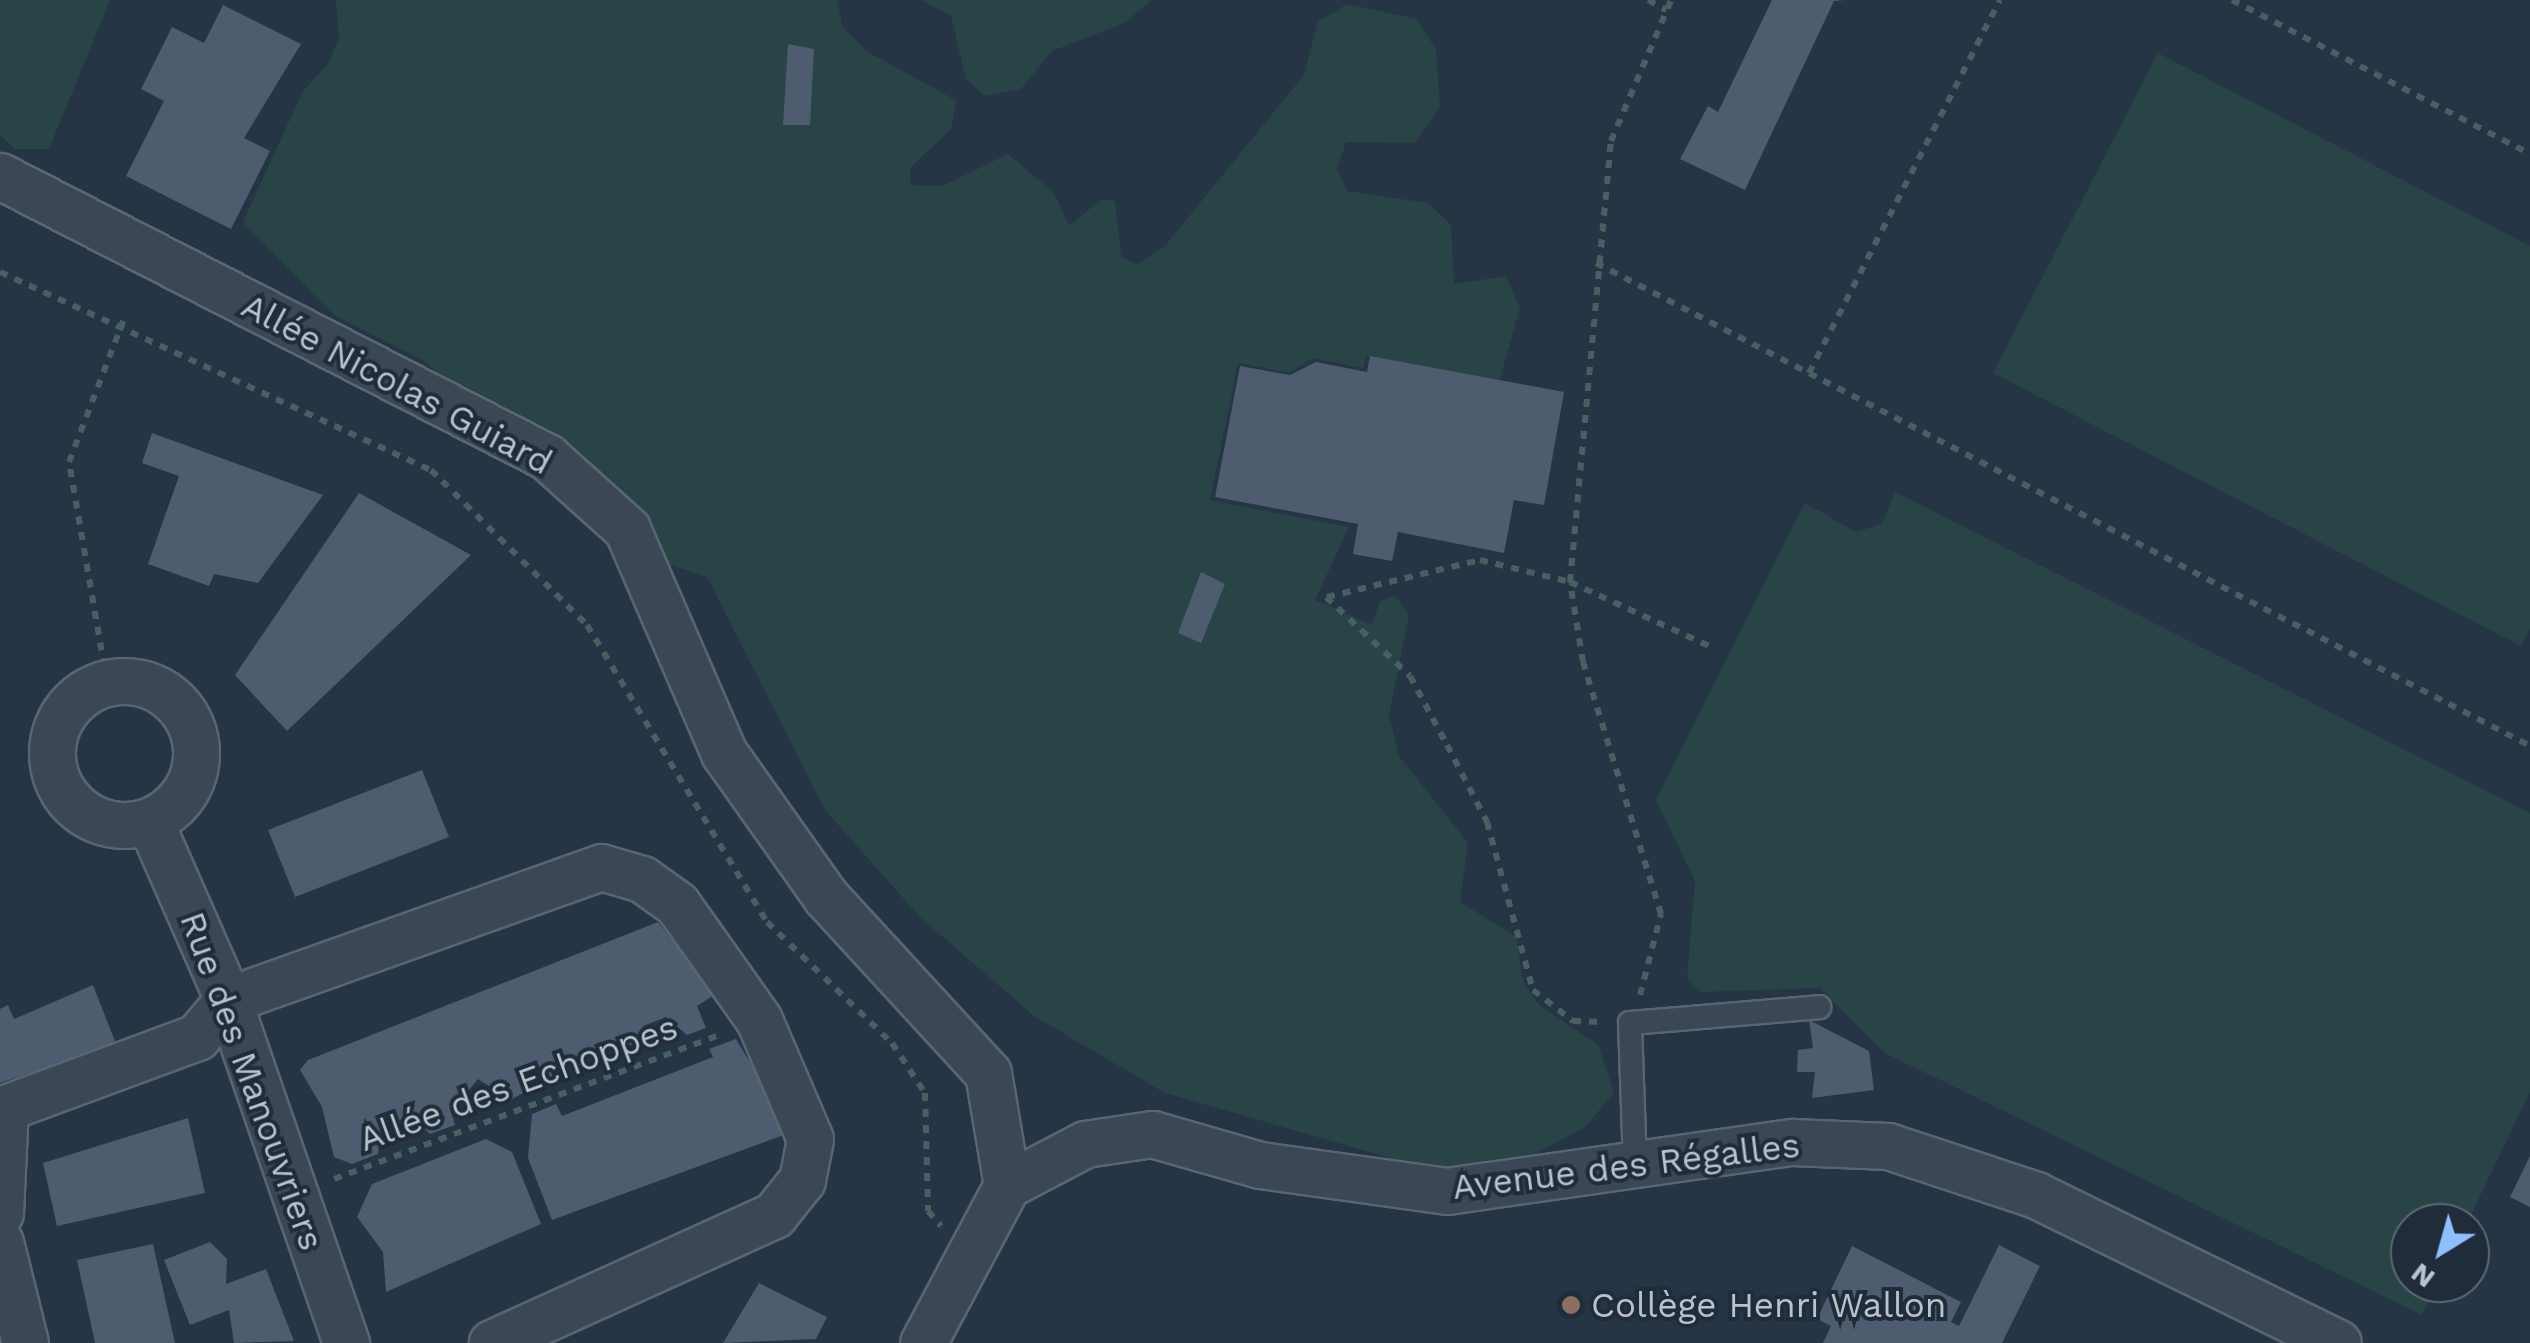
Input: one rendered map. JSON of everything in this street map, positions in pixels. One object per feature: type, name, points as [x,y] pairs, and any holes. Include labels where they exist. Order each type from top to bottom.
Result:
[{"type":"street","name":"Allée Nicolas Guiard","points":[[0,176],[547,457],[628,529],[724,752],[826,897],[988,1073],[1007,1185]]},
{"type":"street","points":[[107,682],[144,682],[176,701],[194,732],[196,768],[180,801],[150,822],[117,826],[85,816],[61,790],[51,758],[57,724],[77,697],[107,682]]},
{"type":"street","name":"Rue des Manouvriers","points":[[150,822],[228,1000],[346,1343]]},
{"type":"street","points":[[0,1213],[6,1108],[196,1036],[228,1000],[600,867],[642,879],[677,904],[759,1020],[810,1139],[802,1180],[774,1215],[492,1343]]},
{"type":"street","name":"Avenue des Régalles","points":[[1007,1185],[1085,1144],[1152,1134],[1260,1165],[1447,1191],[1793,1142],[1932,1156],[2036,1195],[2338,1343]]},
{"type":"street","points":[[923,1343],[1007,1185]]},
{"type":"street","points":[[0,1242],[25,1343]]},
{"type":"lane","points":[[1635,1166],[1630,1022],[1819,1008]]},
{"type":"path","points":[[1648,0],[1666,10]]},
{"type":"path","points":[[1671,0],[1611,140],[1596,263],[1570,582],[1583,662],[1661,914],[1630,1022],[1573,1021],[1533,990],[1486,822],[1410,676],[1326,597],[1480,560],[1570,582],[1709,646]]},
{"type":"path","points":[[1809,373],[2000,0]]},
{"type":"path","points":[[2232,0],[2530,154]]},
{"type":"path","points":[[1596,263],[2530,746]]},
{"type":"path","points":[[0,272],[124,321],[431,470],[588,626],[767,922],[892,1044],[925,1093],[928,1211],[971,1247]]},
{"type":"path","points":[[107,682],[69,462],[124,321]]},
{"type":"path","name":"Allée des Echoppes","points":[[295,1193],[759,1020]]},
{"type":"green space","points":[[0,0],[110,0],[49,149],[15,149],[0,135]]},
{"type":"green space","points":[[336,0],[837,0],[843,28],[868,52],[957,101],[951,129],[910,168],[911,185],[943,186],[1008,154],[1054,193],[1069,226],[1102,199],[1115,201],[1121,256],[1137,265],[1165,246],[1304,75],[1318,22],[1347,4],[1417,19],[1436,50],[1440,108],[1414,143],[1346,142],[1337,168],[1347,191],[1428,203],[1451,225],[1454,284],[1506,276],[1520,308],[1496,392],[1366,356],[1363,368],[1312,358],[1290,373],[1238,363],[1210,500],[1349,527],[1315,600],[1372,625],[1380,601],[1395,596],[1409,614],[1389,715],[1399,756],[1468,843],[1460,902],[1516,937],[1523,981],[1538,1004],[1598,1045],[1614,1093],[1584,1128],[1522,1160],[1425,1168],[1165,1093],[1034,1016],[920,917],[825,810],[707,577],[664,563],[422,360],[334,315],[243,222],[303,91],[328,64],[339,38]]},
{"type":"green space","points":[[922,0],[1152,0],[1124,23],[1052,51],[1021,89],[985,96],[966,79],[951,16]]},
{"type":"green space","points":[[2158,53],[2530,246],[2530,629],[2521,646],[1993,373]]},
{"type":"green space","points":[[1895,492],[2530,813],[2530,1092],[2477,1203],[2390,1203],[2390,1299],[1885,1053],[1820,988],[1701,992],[1687,979],[1695,881],[1656,800],[1805,503],[1856,532],[1882,524]]},
{"type":"green space","points":[[2397,1303],[2428,1303],[2422,1315]]},
{"type":"building","points":[[1772,0],[1845,0],[1834,1],[1745,190],[1680,159],[1708,106],[1718,112]]},
{"type":"building","points":[[223,5],[301,44],[244,138],[270,151],[231,229],[126,176],[164,101],[141,89],[172,27],[204,43]]},
{"type":"building","points":[[788,44],[814,49],[810,125],[783,125]]},
{"type":"building","points":[[1370,356],[1564,392],[1544,505],[1514,500],[1504,553],[1398,532],[1392,561],[1353,554],[1358,524],[1215,497],[1240,366],[1290,375],[1316,362],[1367,372]]},
{"type":"building","points":[[152,433],[323,495],[258,583],[214,574],[209,586],[148,564],[179,476],[142,463]]},
{"type":"building","points":[[359,493],[471,555],[287,731],[235,675]]},
{"type":"building","points":[[1201,572],[1225,584],[1201,643],[1178,633]]},
{"type":"building","points":[[422,770],[449,837],[295,897],[268,830]]},
{"type":"building","points":[[658,922],[714,995],[697,1006],[706,1028],[687,1035],[666,1017],[643,1026],[639,1043],[562,1060],[560,1074],[510,1100],[478,1079],[451,1112],[455,1125],[430,1134],[411,1116],[381,1128],[378,1154],[352,1164],[334,1157],[322,1107],[300,1070],[308,1060]]},
{"type":"building","points":[[93,985],[116,1044],[0,1083],[0,1009],[8,1005],[14,1019]]},
{"type":"building","points":[[1809,1020],[1869,1051],[1874,1090],[1812,1098],[1815,1072],[1797,1072],[1798,1050],[1813,1048]]},
{"type":"building","points":[[736,1039],[792,1132],[552,1220],[528,1158],[532,1114],[556,1104],[562,1116],[713,1057],[709,1049]]},
{"type":"building","points":[[188,1118],[205,1193],[57,1226],[43,1163]]},
{"type":"building","points":[[486,1139],[512,1152],[541,1224],[386,1292],[383,1252],[357,1217],[372,1184]]},
{"type":"building","points":[[2530,1156],[2530,1207],[2510,1197]]},
{"type":"building","points":[[210,1242],[227,1259],[226,1284],[266,1269],[294,1341],[234,1343],[229,1310],[190,1325],[164,1260]]},
{"type":"building","points":[[153,1244],[175,1343],[95,1343],[77,1260]]},
{"type":"building","points":[[1999,1245],[2040,1266],[2002,1343],[1823,1343],[1831,1326],[1817,1319],[1852,1246],[1961,1302],[1951,1322],[1959,1326]]},
{"type":"building","points":[[759,1283],[827,1317],[816,1339],[723,1343]]},
{"type":"place","name":"Collège Henri Wallon","points":[[1571,1305]]}]
